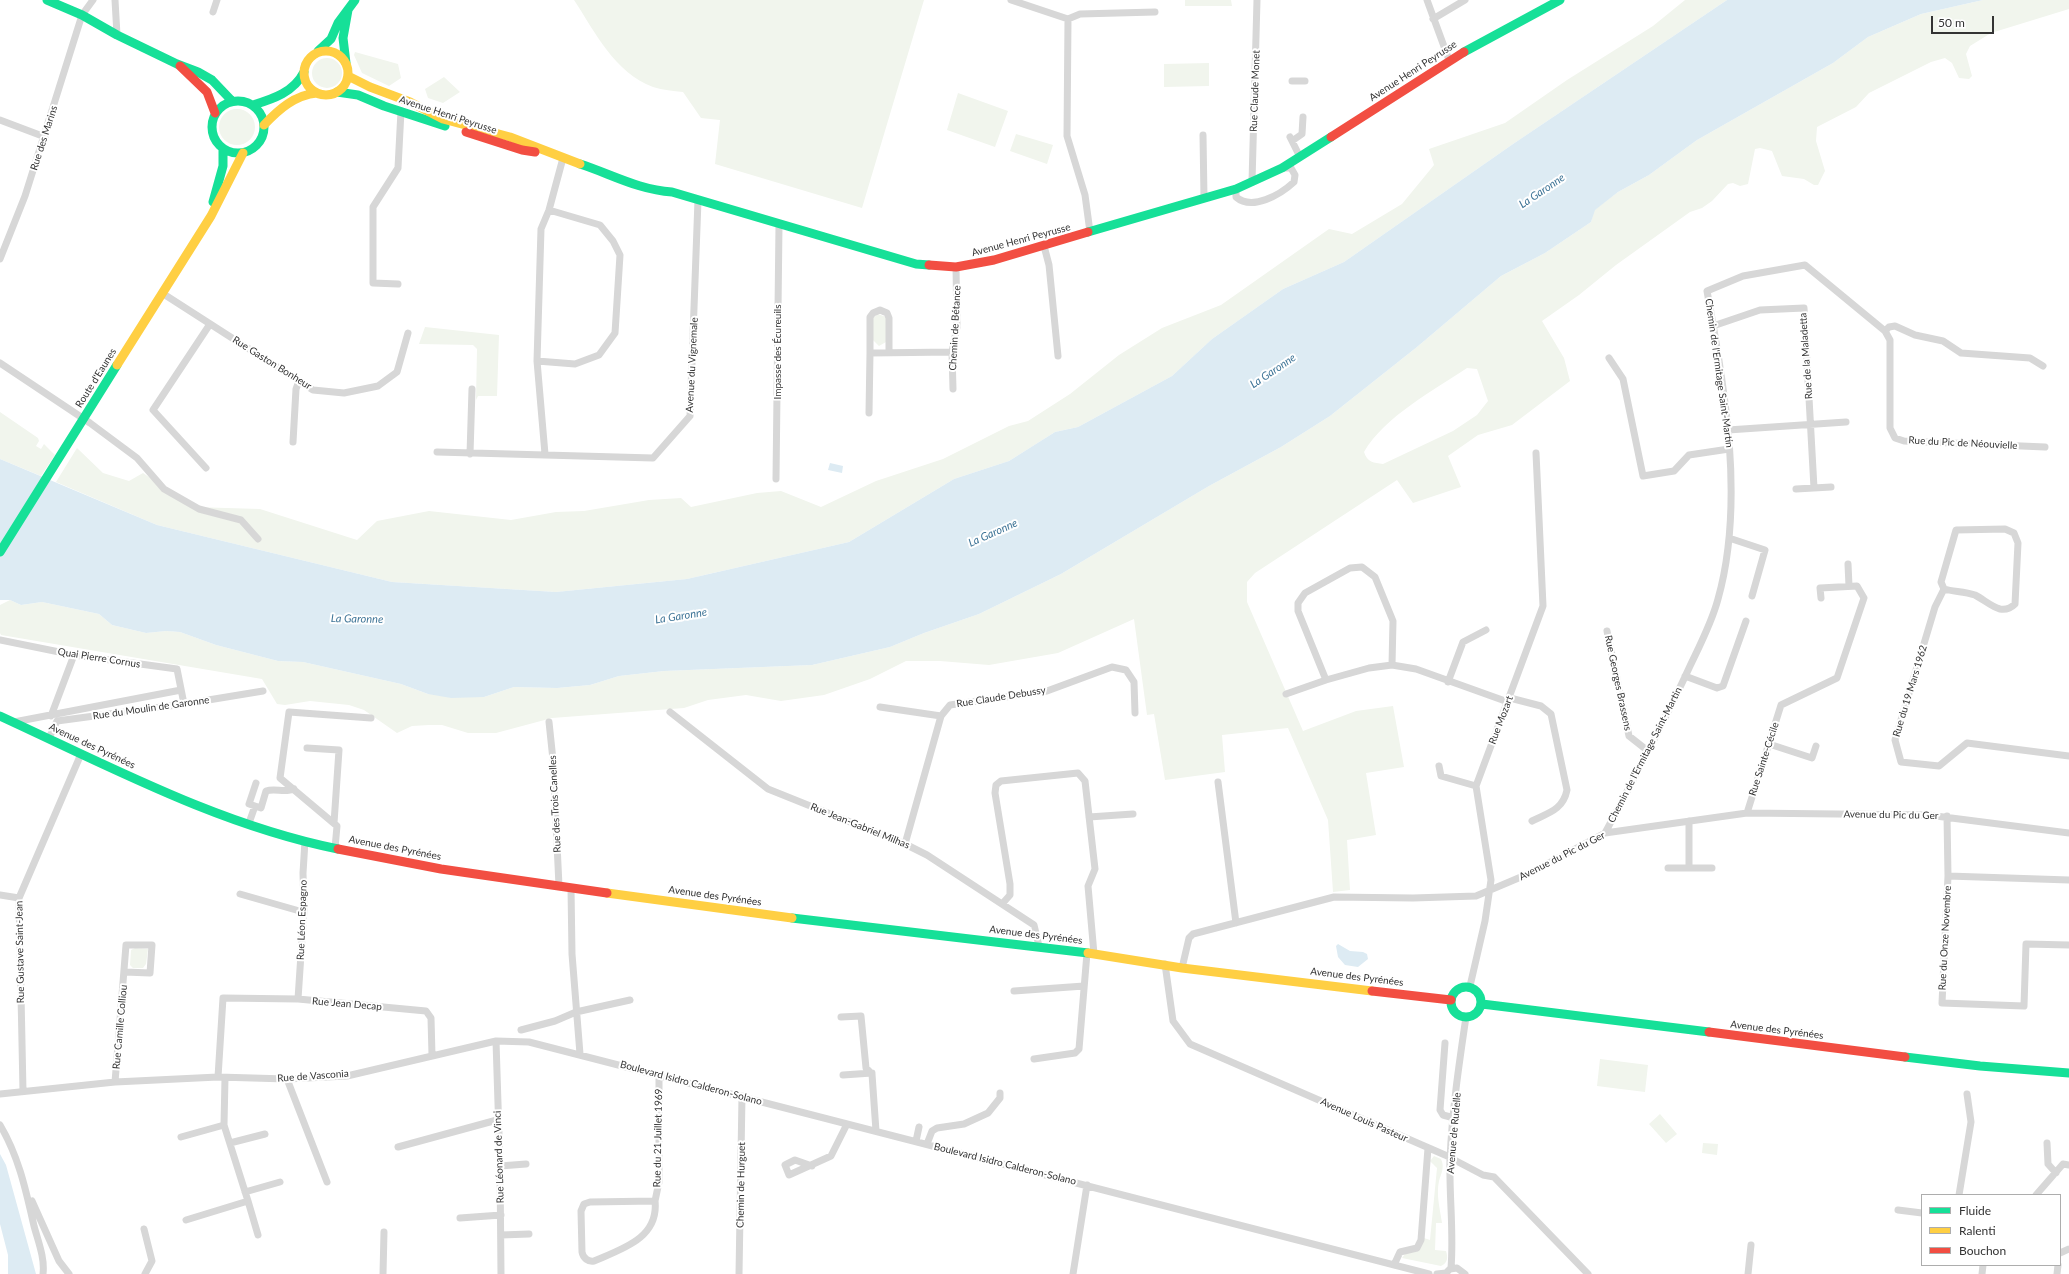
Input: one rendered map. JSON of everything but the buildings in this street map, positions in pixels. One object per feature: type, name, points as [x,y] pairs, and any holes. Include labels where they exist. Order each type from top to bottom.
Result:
[{"type":"main road","points":[[47,0],[82,15],[117,35],[177,64],[198,72],[212,80],[232,101]]},
{"type":"main road","points":[[253,105],[267,101],[293,86],[302,78],[308,61],[328,44],[334,36],[340,18],[348,10],[354,0]]},
{"type":"main road","name":"Avenue Henri Peyrusse","points":[[348,76],[370,87],[410,102],[443,119],[510,137],[558,156],[600,170],[622,173],[659,185],[672,192],[779,225],[916,264],[956,267],[994,260],[1044,246],[1236,189],[1252,182],[1282,168],[1300,157],[1449,60],[1560,0]]},
{"type":"main road","points":[[264,125],[274,113],[300,97],[317,93],[326,95],[337,92],[345,86],[348,76],[343,38],[348,10]]},
{"type":"main road","points":[[316,53],[327,51],[333,52],[338,54],[346,63]]},
{"type":"main road","points":[[177,64],[204,88],[211,97],[215,113]]},
{"type":"main road","points":[[304,72],[307,83],[317,93]]},
{"type":"main road","name":"Avenue Henri Peyrusse","points":[[337,92],[358,95],[401,111],[522,150],[558,156]]},
{"type":"main road","points":[[232,101],[244,101],[253,105],[262,115],[264,125],[262,138],[259,143],[254,148],[243,153],[230,152],[223,149],[215,141],[211,129],[215,113],[221,106],[232,101]]},
{"type":"main road","name":"Route d'Eaunes","points":[[211,216],[223,166],[223,149]]},
{"type":"main road","name":"Route d'Eaunes","points":[[0,552],[74,437],[83,420],[211,216],[243,153]]},
{"type":"main road","name":"Avenue des Pyrénées","points":[[0,716],[193,804],[305,841],[441,869],[848,925],[1039,946],[1165,964],[1182,968],[1451,1000]]},
{"type":"main road","points":[[1470,986],[1477,990],[1481,996],[1482,1004],[1476,1014],[1466,1017],[1458,1015],[1452,1008],[1451,1000],[1454,992],[1461,987],[1470,986]]},
{"type":"main road","name":"Avenue des Pyrénées","points":[[1482,1004],[1980,1066],[2069,1073]]},
{"type":"street","name":"Rue des Marins","points":[[0,259],[25,196],[45,137],[82,15],[93,0]]},
{"type":"street","points":[[115,0],[117,35]]},
{"type":"street","points":[[213,12],[217,0]]},
{"type":"street","points":[[1011,0],[1068,19],[1080,14],[1155,12]]},
{"type":"street","name":"Rue Claude Monet","points":[[1252,182],[1257,0]]},
{"type":"street","points":[[1427,0],[1449,60]]},
{"type":"street","points":[[1433,19],[1465,0]]},
{"type":"street","points":[[1068,19],[1068,136],[1085,195],[1090,232]]},
{"type":"street","points":[[1292,81],[1305,81]]},
{"type":"street","points":[[398,284],[373,283],[373,207],[398,168],[401,111]]},
{"type":"street","points":[[1300,157],[1291,139],[1302,134],[1303,117]]},
{"type":"street","points":[[0,120],[45,137]]},
{"type":"street","points":[[1203,135],[1204,198]]},
{"type":"street","points":[[545,454],[537,361],[541,229],[549,210],[558,156]]},
{"type":"street","points":[[1236,189],[1236,197],[1242,202],[1252,203],[1275,195],[1294,182],[1295,174],[1291,168],[1282,168]]},
{"type":"street","name":"Avenue du Vignemale","points":[[437,452],[653,458],[690,416],[698,200]]},
{"type":"street","points":[[537,361],[575,364],[599,355],[614,333],[620,254],[613,241],[600,225],[549,210]]},
{"type":"street","name":"Impasse des Écureuils","points":[[776,478],[779,225]]},
{"type":"street","points":[[1044,246],[1049,265],[1058,356]]},
{"type":"street","name":"Chemin de l'Ermitage Saint-Martin","points":[[1605,833],[1685,676],[1718,600],[1729,538],[1731,500],[1728,430],[1714,326],[1707,291],[1743,276],[1805,265],[1885,331]]},
{"type":"street","name":"Chemin de Bétance","points":[[952,389],[952,352],[957,327],[956,267]]},
{"type":"street","name":"Rue Gaston Bonheur","points":[[162,293],[313,390],[344,393],[378,386],[397,372],[408,333]]},
{"type":"street","name":"Rue de la Maladetta","points":[[1714,326],[1760,310],[1804,308],[1811,424]]},
{"type":"street","points":[[869,413],[870,317],[873,313],[880,310],[887,313],[889,318],[889,353]]},
{"type":"street","points":[[206,468],[153,410],[210,324]]},
{"type":"street","points":[[1885,331],[1889,327],[1896,326],[1915,335],[1944,341],[1961,353],[2030,358],[2043,366]]},
{"type":"street","name":"Rue du Pic de Néouvielle","points":[[1885,331],[1890,340],[1890,428],[1895,438],[1904,441],[2045,447]]},
{"type":"street","points":[[870,353],[952,352]]},
{"type":"street","points":[[1609,358],[1623,379],[1643,476],[1674,471],[1689,455],[1729,449]]},
{"type":"street","points":[[0,363],[137,458],[164,488],[199,509],[242,520],[258,540]]},
{"type":"street","points":[[293,442],[296,389],[299,380]]},
{"type":"street","points":[[470,454],[472,389]]},
{"type":"street","points":[[1728,430],[1846,422]]},
{"type":"street","points":[[1811,424],[1814,488]]},
{"type":"street","name":"Rue Mozart","points":[[1476,786],[1543,606],[1536,452]]},
{"type":"street","points":[[1796,489],[1831,487]]},
{"type":"street","points":[[2006,529],[2014,533],[2018,542],[2015,604],[2010,609],[2000,609],[1975,595],[1958,590],[1950,591],[1944,589],[1941,582],[1956,530],[2006,529]]},
{"type":"street","points":[[1729,538],[1765,550],[1752,596]]},
{"type":"street","points":[[1821,598],[1820,588],[1849,586],[1848,564]]},
{"type":"street","points":[[1326,680],[1298,611],[1298,603],[1305,593],[1350,568],[1362,567],[1375,577],[1388,606],[1393,622],[1392,665]]},
{"type":"street","name":"Rue Sainte-Cécile","points":[[1747,813],[1781,705],[1837,678],[1864,598],[1857,586],[1849,586]]},
{"type":"street","name":"Rue du 19 Mars 1962","points":[[1944,589],[1935,607],[1895,740],[1901,762],[1939,766],[1967,743],[2069,756]]},
{"type":"street","name":"Chemin de l'Ermitage Saint-Martin","points":[[1685,676],[1717,688],[1723,686],[1746,621]]},
{"type":"street","points":[[1448,682],[1463,642],[1486,630]]},
{"type":"street","name":"Rue Georges Brassens","points":[[1607,631],[1629,736],[1648,751]]},
{"type":"street","name":"Quai Pierre Cornus","points":[[0,640],[74,654],[177,670],[181,690]]},
{"type":"street","points":[[50,716],[74,654]]},
{"type":"street","points":[[1286,694],[1326,680],[1369,668],[1392,665],[1416,669],[1448,682],[1509,700],[1541,706],[1551,714],[1567,790],[1565,801],[1554,810],[1532,821]]},
{"type":"street","name":"Rue Claude Debussy","points":[[941,716],[950,705],[1047,691],[1112,667],[1126,670],[1134,682],[1135,713]]},
{"type":"street","points":[[14,723],[181,690],[184,704]]},
{"type":"street","name":"Rue du Moulin de Garonne","points":[[49,738],[56,721],[184,704],[263,691]]},
{"type":"street","points":[[880,707],[941,716],[905,844]]},
{"type":"street","points":[[335,848],[337,826],[280,778],[289,712],[371,718]]},
{"type":"street","name":"Rue Jean-Gabriel Milhas","points":[[670,712],[768,789],[905,844],[927,855],[1034,925],[1039,946]]},
{"type":"street","name":"Rue des Trois Canelles","points":[[548,722],[553,760],[559,886]]},
{"type":"street","points":[[1769,744],[1812,758],[1816,746]]},
{"type":"street","points":[[307,748],[340,750],[334,823]]},
{"type":"street","name":"Rue Gustave Saint-Jean","points":[[22,1091],[19,898],[81,754]]},
{"type":"street","points":[[1439,766],[1441,776],[1476,786],[1490,868],[1491,880],[1485,921],[1470,986]]},
{"type":"street","points":[[1002,904],[1010,894],[1011,889],[995,793],[995,788],[998,782],[1078,773],[1085,781],[1095,869],[1088,886],[1090,953],[1084,986],[1079,1045],[1077,1051],[1034,1059]]},
{"type":"street","points":[[1218,782],[1236,923]]},
{"type":"street","points":[[256,783],[249,804],[260,808],[266,790],[275,789],[288,791],[294,789]]},
{"type":"street","points":[[249,823],[255,806]]},
{"type":"street","name":"Avenue du Pic du Ger","points":[[1182,968],[1189,938],[1193,934],[1334,897],[1468,896],[1489,892],[1528,874],[1605,833],[1747,813],[1947,816],[2069,833]]},
{"type":"street","points":[[1089,817],[1132,814]]},
{"type":"street","name":"Rue du Onze Novembre","points":[[1947,816],[1948,876],[1942,1003],[2024,1006],[2026,944],[2069,945]]},
{"type":"street","points":[[1689,821],[1689,868]]},
{"type":"street","name":"Rue Léon Espagno","points":[[298,999],[305,841]]},
{"type":"street","points":[[1668,868],[1712,868]]},
{"type":"street","name":"Rue du Onze Novembre","points":[[1948,876],[2069,880]]},
{"type":"street","points":[[571,888],[572,954],[580,1054]]},
{"type":"street","points":[[240,894],[303,912]]},
{"type":"street","points":[[0,895],[19,898]]},
{"type":"street","name":"Rue Camille Colliou","points":[[115,1082],[126,945],[152,945],[150,973],[125,972]]},
{"type":"street","name":"Avenue Louis Pasteur","points":[[1165,964],[1172,1021],[1190,1044],[1404,1137],[1483,1174],[1494,1177],[1588,1274]]},
{"type":"street","points":[[1014,991],[1084,986]]},
{"type":"street","name":"Rue Jean Decap","points":[[221,1078],[223,998],[298,999],[426,1011],[431,1018],[432,1055]]},
{"type":"street","points":[[521,1030],[576,1012],[630,1000]]},
{"type":"street","points":[[841,1017],[861,1016],[866,1068],[872,1073],[876,1131]]},
{"type":"street","name":"Avenue de Rudelle","points":[[1450,1271],[1453,1250],[1450,1202],[1450,1158],[1466,1017]]},
{"type":"street","name":"Rue de Vasconia","points":[[0,1094],[115,1082],[221,1078],[287,1080],[347,1076],[496,1041],[529,1042],[580,1054]]},
{"type":"street","name":"Rue Léonard de Vinci","points":[[496,1041],[497,1120],[500,1166],[501,1274]]},
{"type":"street","points":[[1445,1043],[1440,1110],[1443,1115],[1454,1118]]},
{"type":"street","name":"Boulevard Isidro Calderon-Solano","points":[[580,1054],[1429,1274]]},
{"type":"street","points":[[843,1075],[872,1073]]},
{"type":"street","name":"Rue du 21 Juillet 1969","points":[[655,1201],[590,1202],[584,1204],[581,1211],[582,1252],[584,1257],[588,1260],[594,1261],[631,1244],[641,1238],[653,1222],[656,1211],[655,1201],[659,1182],[659,1075]]},
{"type":"street","points":[[221,1078],[224,1125],[258,1235]]},
{"type":"street","points":[[287,1080],[327,1182]]},
{"type":"street","points":[[927,1144],[932,1131],[938,1128],[964,1124],[988,1113],[1000,1098],[1000,1093]]},
{"type":"street","points":[[1959,1194],[1971,1122],[1967,1094]]},
{"type":"street","name":"Chemin de Hurguet","points":[[739,1274],[742,1096]]},
{"type":"street","points":[[398,1148],[497,1120]]},
{"type":"street","points":[[812,1166],[831,1156],[847,1124]]},
{"type":"street","points":[[0,1125],[12,1148],[28,1192],[59,1261],[68,1274]]},
{"type":"street","points":[[181,1137],[224,1125]]},
{"type":"street","points":[[916,1141],[919,1127]]},
{"type":"street","points":[[230,1143],[265,1134]]},
{"type":"street","points":[[2047,1143],[2048,1164],[2056,1173]]},
{"type":"street","points":[[1394,1265],[1400,1252],[1417,1248],[1421,1240],[1428,1148]]},
{"type":"street","points":[[500,1166],[526,1164]]},
{"type":"street","points":[[2037,1194],[2063,1164],[2069,1165]]},
{"type":"street","points":[[245,1192],[280,1182]]},
{"type":"street","points":[[1073,1274],[1087,1185]]},
{"type":"street","points":[[28,1192],[42,1259],[43,1274]]},
{"type":"street","points":[[186,1220],[248,1201]]},
{"type":"street","points":[[1898,1210],[1921,1213]]},
{"type":"street","points":[[460,1218],[501,1215]]},
{"type":"street","points":[[144,1229],[152,1261],[145,1274]]},
{"type":"street","points":[[383,1274],[384,1232]]},
{"type":"street","points":[[501,1235],[529,1234]]},
{"type":"street","points":[[1748,1274],[1752,1244]]},
{"type":"street","points":[[1437,1274],[1450,1271],[1465,1274]]},
{"type":"shaded area","points":[[574,0],[924,0],[862,208],[715,164],[720,120],[701,118],[683,92],[653,87],[640,81],[628,72],[617,62],[598,38]]},
{"type":"shaded area","points":[[1185,0],[1231,0],[1232,6],[1185,6]]},
{"type":"shaded area","points":[[1685,0],[1727,0],[1513,144],[1344,262],[1283,289],[1212,339],[1172,376],[1078,427],[1055,432],[1009,461],[954,479],[849,542],[687,579],[556,592],[392,582],[157,525],[56,482],[77,448],[103,473],[129,481],[143,473],[193,507],[260,509],[357,540],[377,521],[429,511],[511,520],[556,512],[584,511],[649,500],[681,498],[691,507],[757,493],[781,491],[821,507],[876,481],[943,459],[1009,426],[1028,421],[1070,394],[1119,355],[1162,328],[1221,305],[1329,229],[1352,234],[1402,204],[1434,165],[1429,149],[1505,123],[1567,80],[1653,26]]},
{"type":"shaded area","points":[[1983,0],[2069,0],[2069,9],[1991,33],[1970,46],[1966,54],[1972,76],[1969,79],[1959,78],[1952,63],[1945,58],[1931,62],[1869,93],[1856,107],[1817,127],[1816,141],[1825,171],[1818,185],[1814,185],[1804,179],[1782,176],[1772,151],[1760,148],[1755,149],[1748,184],[1740,186],[1733,183],[1728,184],[1712,201],[1702,208],[1690,212],[1616,265],[1579,295],[1542,321],[1564,358],[1570,381],[1512,425],[1478,435],[1448,456],[1461,487],[1413,503],[1397,480],[1255,573],[1247,582],[1247,602],[1303,731],[1356,711],[1393,706],[1404,767],[1366,773],[1376,835],[1347,840],[1350,890],[1333,892],[1328,820],[1288,728],[1222,735],[1225,772],[1165,780],[1154,714],[1147,715],[1134,619],[1058,653],[989,665],[940,661],[906,661],[870,679],[824,695],[781,701],[746,695],[708,700],[684,708],[552,718],[496,733],[468,733],[442,725],[429,725],[412,726],[397,733],[364,710],[349,705],[310,701],[285,705],[277,704],[262,679],[1,635],[0,633],[0,605],[10,600],[21,605],[42,602],[99,614],[112,625],[146,633],[166,631],[180,632],[216,645],[278,661],[303,662],[401,684],[428,694],[484,697],[514,687],[557,688],[590,685],[619,676],[664,671],[812,665],[890,647],[924,633],[979,614],[1061,574],[1209,486],[1281,447],[1330,416],[1417,347],[1501,276],[1545,253],[1591,222],[1594,210],[1618,192],[1649,175],[1697,140],[1833,63],[1868,37],[1921,14]],"holes":[[[1467,368],[1477,369],[1488,401],[1477,415],[1453,431],[1383,464],[1374,462],[1367,458],[1364,452],[1373,439],[1397,416],[1425,395]]]},
{"type":"shaded area","points":[[355,52],[398,64],[401,78],[389,86],[362,73],[354,55]]},
{"type":"shaded area","points":[[327,58],[338,62],[342,73],[338,84],[327,88],[316,84],[312,73],[316,62]]},
{"type":"shaded area","points":[[1209,63],[1209,86],[1164,87],[1164,64]]},
{"type":"shaded area","points":[[444,77],[460,92],[443,103],[428,98],[425,89]]},
{"type":"shaded area","points":[[958,93],[1008,111],[995,147],[947,130]]},
{"type":"shaded area","points":[[237,109],[247,112],[252,117],[255,127],[252,137],[247,142],[237,145],[227,142],[222,137],[219,127],[222,117],[227,112]]},
{"type":"shaded area","points":[[1016,134],[1053,145],[1047,164],[1010,151]]},
{"type":"shaded area","points":[[878,314],[886,317],[886,342],[879,346],[873,340],[873,318]]},
{"type":"shaded area","points":[[425,327],[499,335],[497,396],[478,396],[476,400],[477,349],[473,345],[419,344]]},
{"type":"shaded area","points":[[0,412],[38,438],[39,441],[36,446],[41,449],[44,444],[55,455],[41,476],[0,459]]},
{"type":"shaded area","points":[[135,948],[148,949],[146,964],[143,968],[133,968],[130,965],[131,950]]},
{"type":"shaded area","points":[[1600,1059],[1648,1065],[1645,1092],[1597,1086]]},
{"type":"shaded area","points":[[1660,1114],[1677,1134],[1666,1143],[1649,1124]]},
{"type":"shaded area","points":[[1703,1143],[1718,1144],[1717,1155],[1702,1153]]},
{"type":"shaded area","points":[[1434,1156],[1441,1159],[1443,1165],[1438,1192],[1442,1223],[1436,1223],[1435,1250],[1446,1251],[1447,1260],[1441,1266],[1402,1258],[1405,1254],[1420,1249],[1424,1238],[1430,1240],[1437,1168],[1430,1161]]},
{"type":"water","name":"La Garonne","points":[[1727,0],[1983,0],[1921,14],[1868,37],[1833,63],[1697,140],[1649,175],[1618,192],[1595,210],[1591,222],[1545,253],[1501,276],[1417,347],[1330,416],[1281,447],[1209,486],[1061,574],[979,614],[924,633],[890,647],[812,665],[664,671],[619,676],[590,685],[557,688],[514,687],[484,697],[451,698],[428,694],[401,684],[303,662],[278,661],[216,645],[180,632],[166,631],[146,633],[112,625],[99,614],[42,602],[21,605],[10,600],[0,600],[0,459],[157,525],[392,582],[556,592],[687,579],[849,542],[954,479],[1009,461],[1055,432],[1078,427],[1172,376],[1212,339],[1283,289],[1344,262],[1513,144]]},
{"type":"water","points":[[830,463],[843,466],[842,473],[828,470]]},
{"type":"water","points":[[1338,944],[1350,951],[1363,952],[1367,954],[1368,959],[1358,967],[1345,965],[1338,957],[1336,946]]},
{"type":"water","points":[[0,1154],[6,1165],[36,1274],[8,1274],[8,1255],[0,1224]]},
{"type":"traffic: fast","points":[[47,0],[82,15],[117,35],[177,64],[198,72],[212,80],[232,101]]},
{"type":"traffic: fast","points":[[318,51],[331,39],[338,23],[355,0]]},
{"type":"traffic: fast","points":[[1464,52],[1560,0]]},
{"type":"traffic: fast","points":[[346,63],[343,38],[348,10]]},
{"type":"traffic: fast","points":[[253,105],[289,90],[295,85],[304,72]]},
{"type":"traffic: fast","points":[[337,92],[358,95],[384,106],[445,126]]},
{"type":"traffic: fast","points":[[233,101],[243,101],[257,108],[264,122],[264,127],[264,132],[257,146],[243,153],[233,153],[223,149],[216,142],[212,132],[212,122],[216,112],[223,105],[233,101]]},
{"type":"traffic: fast","points":[[1088,232],[1236,189],[1282,168],[1331,137]]},
{"type":"traffic: fast","points":[[213,202],[223,166],[223,149]]},
{"type":"traffic: fast","points":[[580,164],[637,185],[660,191],[672,192],[916,264],[929,265]]},
{"type":"traffic: fast","points":[[0,552],[117,365]]},
{"type":"traffic: fast","points":[[0,716],[123,774],[208,810],[250,825],[338,849]]},
{"type":"traffic: fast","points":[[792,918],[1088,953]]},
{"type":"traffic: fast","points":[[1466,987],[1477,991],[1481,1002],[1477,1013],[1466,1017],[1455,1013],[1451,1002],[1455,991],[1466,987]]},
{"type":"traffic: fast","points":[[1482,1004],[1709,1032]]},
{"type":"traffic: fast","points":[[1905,1057],[1980,1066],[2069,1073]]},
{"type":"traffic: slow","points":[[322,51],[330,51],[342,57],[348,69],[348,73],[348,77],[342,89],[330,95],[322,95],[310,89],[304,77],[304,69],[310,57],[322,51]]},
{"type":"traffic: slow","points":[[348,76],[370,87],[410,102],[443,119],[510,137],[580,164]]},
{"type":"traffic: slow","points":[[264,125],[288,104],[309,94],[317,93]]},
{"type":"traffic: slow","points":[[117,365],[211,216],[243,153]]},
{"type":"traffic: slow","points":[[607,893],[792,918]]},
{"type":"traffic: slow","points":[[1088,953],[1182,968],[1372,991]]},
{"type":"traffic: jam","points":[[1331,137],[1464,52]]},
{"type":"traffic: jam","points":[[180,66],[207,92],[215,113]]},
{"type":"traffic: jam","points":[[466,132],[522,150],[535,152]]},
{"type":"traffic: jam","points":[[929,265],[956,267],[994,260],[1088,232]]},
{"type":"traffic: jam","points":[[338,849],[441,869],[607,893]]},
{"type":"traffic: jam","points":[[1372,991],[1451,1000]]},
{"type":"traffic: jam","points":[[1709,1032],[1905,1057]]}]
